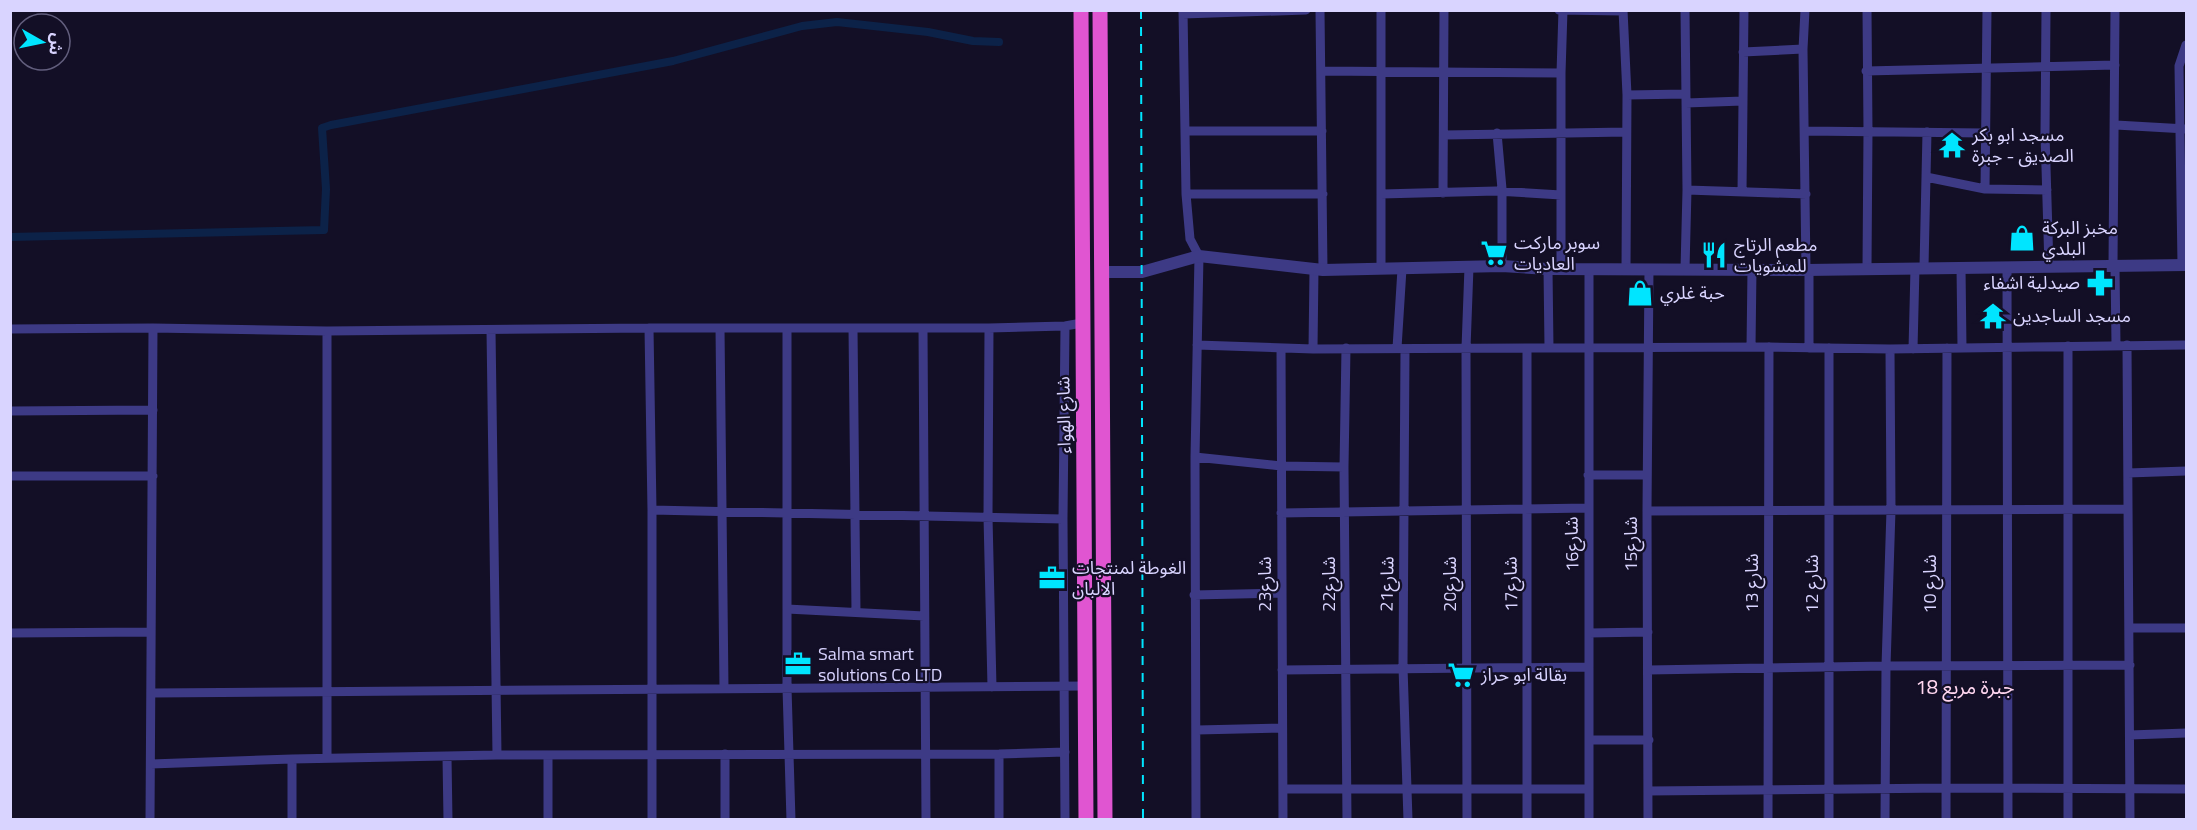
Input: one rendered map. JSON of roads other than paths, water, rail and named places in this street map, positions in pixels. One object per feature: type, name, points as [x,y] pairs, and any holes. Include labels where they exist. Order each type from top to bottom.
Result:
[{"type":"highway","name":"شارع الهواء","points":[[1081,10],[1086,819]]},
{"type":"highway","points":[[1100,10],[1105,819]]},
{"type":"street","points":[[1196,819],[1194,595],[1199,256],[1190,239],[1186,194],[1183,12],[1306,10]]},
{"type":"street","points":[[1313,349],[1323,194],[1320,10]]},
{"type":"street","points":[[1381,10],[1381,269]]},
{"type":"street","points":[[1443,193],[1444,10]]},
{"type":"street","points":[[1685,10],[1687,190],[1685,269]]},
{"type":"street","points":[[1742,192],[1744,10]]},
{"type":"street","points":[[1809,348],[1803,49],[1805,11],[1817,10]]},
{"type":"street","points":[[1867,10],[1867,268]]},
{"type":"street","points":[[1985,189],[1987,10]]},
{"type":"street","points":[[2046,10],[2049,267]]},
{"type":"street","points":[[2115,10],[2116,345]]},
{"type":"street","points":[[1550,348],[1560,195],[1562,11],[1623,11],[1627,95],[1626,269]]},
{"type":"street","points":[[1102,272],[1142,272],[1199,256],[1318,269],[1502,266],[1555,269],[1808,270],[1919,267],[2184,266],[2182,129],[2183,66],[2187,45]]},
{"type":"street","points":[[1743,52],[1803,49]]},
{"type":"street","points":[[1866,71],[2115,65]]},
{"type":"street","points":[[1322,71],[1561,74]]},
{"type":"street","points":[[1627,95],[1743,101]]},
{"type":"street","points":[[2116,125],[2182,129]]},
{"type":"street","points":[[1185,131],[1322,131]]},
{"type":"street","points":[[1805,131],[1984,134]]},
{"type":"street","points":[[1444,135],[1626,132]]},
{"type":"street","points":[[1913,348],[1926,177],[1927,132]]},
{"type":"street","points":[[1497,133],[1501,191],[1502,266]]},
{"type":"street","points":[[1926,177],[1985,189],[2047,190]]},
{"type":"street","points":[[1687,190],[1806,194]]},
{"type":"street","points":[[1381,194],[1501,191],[1560,195]]},
{"type":"street","points":[[1186,194],[1323,194]]},
{"type":"street","name":"شارع20","points":[[1467,819],[1466,348],[1469,267]]},
{"type":"street","points":[[1961,267],[1962,348]]},
{"type":"street","points":[[2007,267],[2007,819]]},
{"type":"street","name":"شارع21","points":[[1402,269],[1401,349],[1405,511],[1403,667],[1409,790],[1408,819]]},
{"type":"street","name":"شارع16","points":[[1589,269],[1589,819]]},
{"type":"street","name":"شارع15","points":[[1648,819],[1647,348],[1649,269]]},
{"type":"street","points":[[1751,347],[1752,269]]},
{"type":"street","points":[[10,329],[153,328],[327,331],[989,328],[1065,326],[1082,323]]},
{"type":"street","points":[[1065,326],[1063,519],[1065,819]]},
{"type":"street","points":[[150,819],[153,328]]},
{"type":"street","points":[[648,328],[652,510],[652,819]]},
{"type":"street","points":[[720,328],[724,689]]},
{"type":"street","points":[[787,328],[787,688],[791,819]]},
{"type":"street","points":[[853,328],[856,612]]},
{"type":"street","points":[[923,328],[926,819]]},
{"type":"street","points":[[989,328],[988,517],[992,687]]},
{"type":"street","points":[[491,330],[497,755]]},
{"type":"street","points":[[327,331],[327,758]]},
{"type":"street","points":[[1197,345],[1313,349],[1588,347],[1890,349],[2187,345]]},
{"type":"street","points":[[2127,345],[2130,819]]},
{"type":"street","points":[[2068,346],[2068,819]]},
{"type":"street","name":"شارع 13","points":[[1768,347],[1768,819]]},
{"type":"street","name":"شارع23","points":[[1281,348],[1282,819]]},
{"type":"street","name":"شارع22","points":[[1346,348],[1344,467],[1347,819]]},
{"type":"street","name":"شارع17","points":[[1527,348],[1527,819]]},
{"type":"street","name":"شارع 12","points":[[1829,348],[1829,819]]},
{"type":"street","name":"شارع 10","points":[[1946,819],[1947,348]]},
{"type":"street","points":[[1885,819],[1886,666],[1891,510],[1890,349]]},
{"type":"street","points":[[10,411],[153,410]]},
{"type":"street","points":[[1195,458],[1281,466],[1344,467]]},
{"type":"street","points":[[2128,473],[2187,471]]},
{"type":"street","points":[[1588,475],[1647,476]]},
{"type":"street","points":[[10,476],[153,476]]},
{"type":"street","points":[[1281,513],[1588,508]]},
{"type":"street","points":[[1647,511],[2128,509]]},
{"type":"street","points":[[652,510],[1063,519]]},
{"type":"street","points":[[1194,595],[1281,593]]},
{"type":"street","points":[[787,609],[924,616]]},
{"type":"street","points":[[2130,628],[2187,628]]},
{"type":"street","points":[[10,633],[151,632]]},
{"type":"street","points":[[1589,633],[1648,632]]},
{"type":"street","points":[[1648,670],[2130,665]]},
{"type":"street","points":[[1282,670],[1403,667],[1589,667]]},
{"type":"street","points":[[152,693],[1086,686]]},
{"type":"street","points":[[1197,730],[1281,728]]},
{"type":"street","points":[[2130,735],[2187,733]]},
{"type":"street","points":[[1589,740],[1649,740]]},
{"type":"street","points":[[151,764],[497,755],[1065,752]]},
{"type":"street","points":[[725,754],[725,819]]},
{"type":"street","points":[[999,754],[999,819]]},
{"type":"street","points":[[548,756],[548,819]]},
{"type":"street","points":[[447,757],[448,819]]},
{"type":"street","points":[[292,759],[292,819]]},
{"type":"street","points":[[1648,791],[1946,788],[2187,789]]},
{"type":"street","points":[[1282,789],[1589,789]]},
{"type":"waterway","points":[[10,237],[324,230],[326,189],[322,128],[331,125],[673,61],[802,26],[837,22],[928,32],[973,41],[999,42]]},
{"type":"railway","points":[[1141,10],[1143,820]]},
{"type":"place","name":"مسجد ابو بكر الصديق - جبرة","points":[[1952,145]]},
{"type":"place","name":"مخبز البركة البلدي","points":[[2022,238]]},
{"type":"place","name":"سوبر ماركت العاديات","points":[[1494,253]]},
{"type":"place","name":"مطعم الرتاج للمشويات","points":[[1714,255]]},
{"type":"place","name":"صيدلية اشفاء","points":[[2100,283]]},
{"type":"place","name":"حبة غلري","points":[[1640,293]]},
{"type":"place","name":"مسجد الساجدين","points":[[1993,316]]},
{"type":"place","name":"الغوطة لمنتجات الالبان","points":[[1052,578]]},
{"type":"place","name":"Salma smart solutions Co LTD","points":[[798,664]]},
{"type":"place","name":"بقالة ابو حراز","points":[[1461,675]]},
{"type":"district","name":"جبرة مربع 18","points":[[1965,687]]}]
